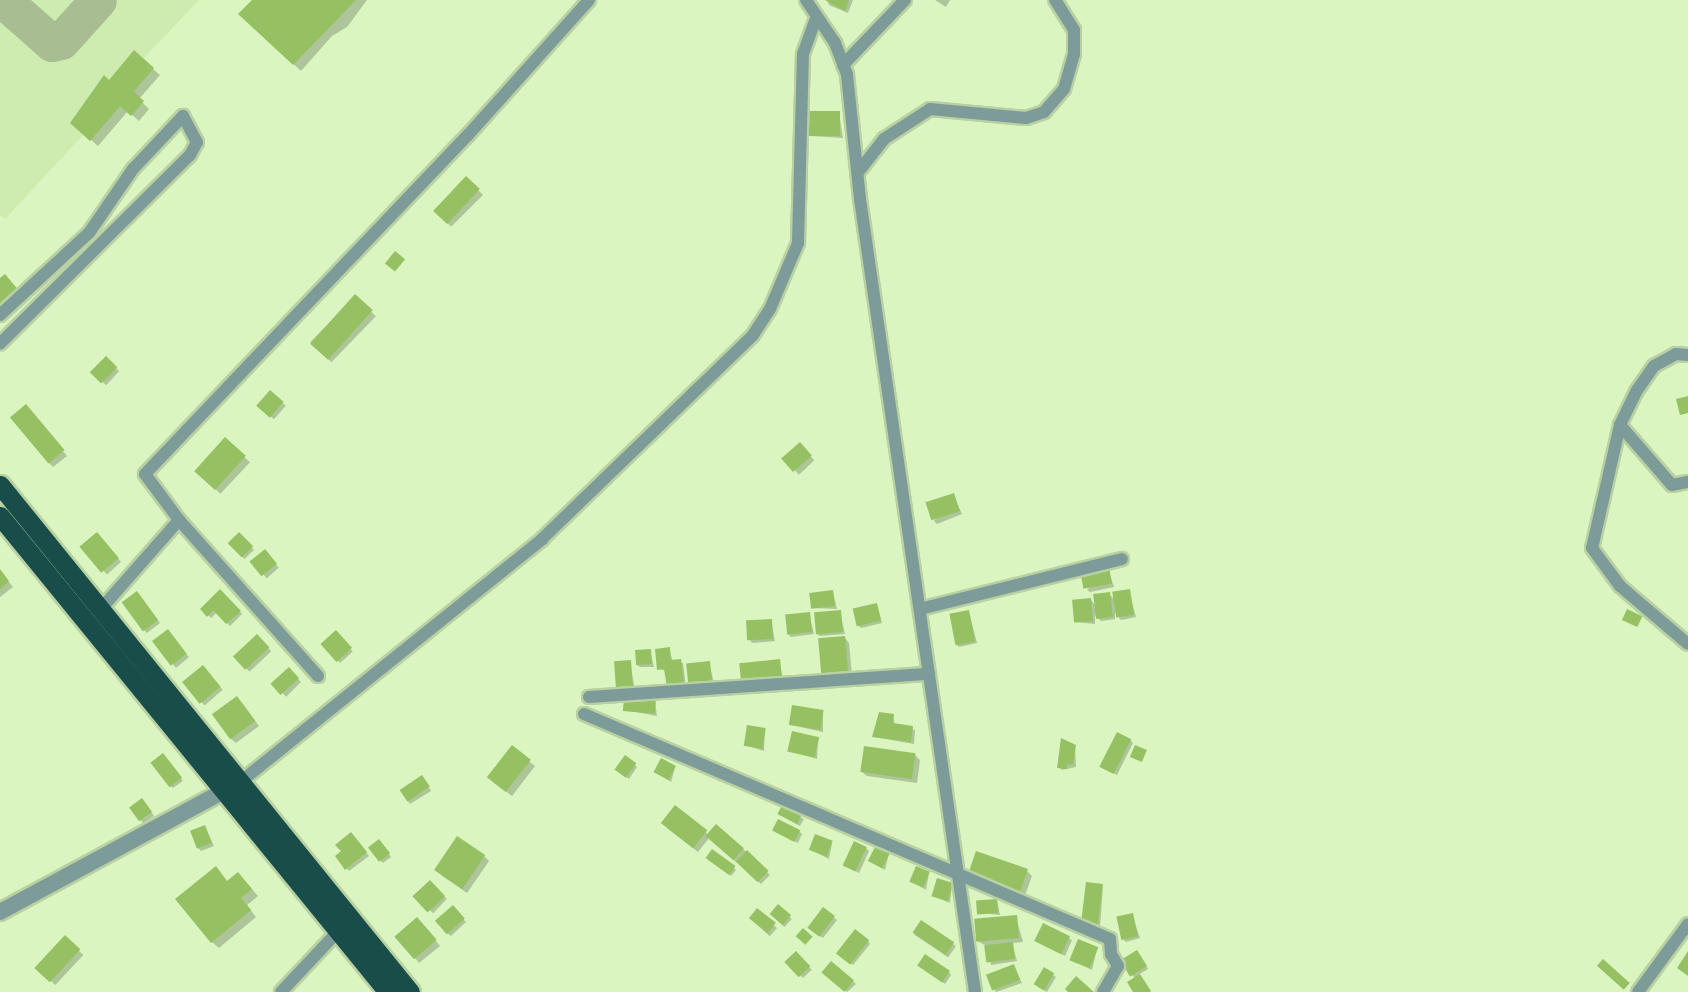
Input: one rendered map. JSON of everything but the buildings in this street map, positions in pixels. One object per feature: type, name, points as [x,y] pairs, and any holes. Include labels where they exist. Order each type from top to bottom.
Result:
[{"type":"highway","points":[[0,485],[100,610],[155,694]]},
{"type":"highway","points":[[0,516],[155,694],[345,925],[410,992]]},
{"type":"highway","points":[[345,925],[388,992]]},
{"type":"street","points":[[317,676],[179,520],[146,478],[147,471],[468,135],[589,0]]},
{"type":"street","points":[[806,0],[835,43],[844,65],[975,992]]},
{"type":"street","points":[[844,65],[905,0]]},
{"type":"street","points":[[859,172],[884,139],[930,110],[1026,118],[1044,112],[1064,89],[1074,54],[1074,30],[1055,0]]},
{"type":"street","points":[[0,912],[231,788],[542,539],[753,335],[770,309],[798,243],[803,54],[816,18]]},
{"type":"street","points":[[0,314],[89,233],[133,169],[183,116],[197,142],[190,155],[0,344]]},
{"type":"street","points":[[1688,355],[1676,354],[1654,366],[1620,425],[1592,548],[1620,586],[1688,644]]},
{"type":"street","points":[[1620,425],[1672,485],[1688,482]]},
{"type":"street","points":[[100,610],[179,520]]},
{"type":"street","points":[[920,610],[1122,559]]},
{"type":"street","points":[[589,697],[929,674]]},
{"type":"street","points":[[584,714],[958,877],[1110,939],[1111,954],[1118,966],[1103,992]]},
{"type":"street","points":[[1638,992],[1688,924]]},
{"type":"street","points":[[281,992],[345,925]]},
{"type":"shaded area","points":[[0,0],[199,0],[144,58],[154,68],[134,91],[144,101],[131,116],[120,106],[90,141],[83,135],[5,219],[0,215]]},
{"type":"taxiway","points":[[3,0],[52,43],[61,41],[98,0]]}]
